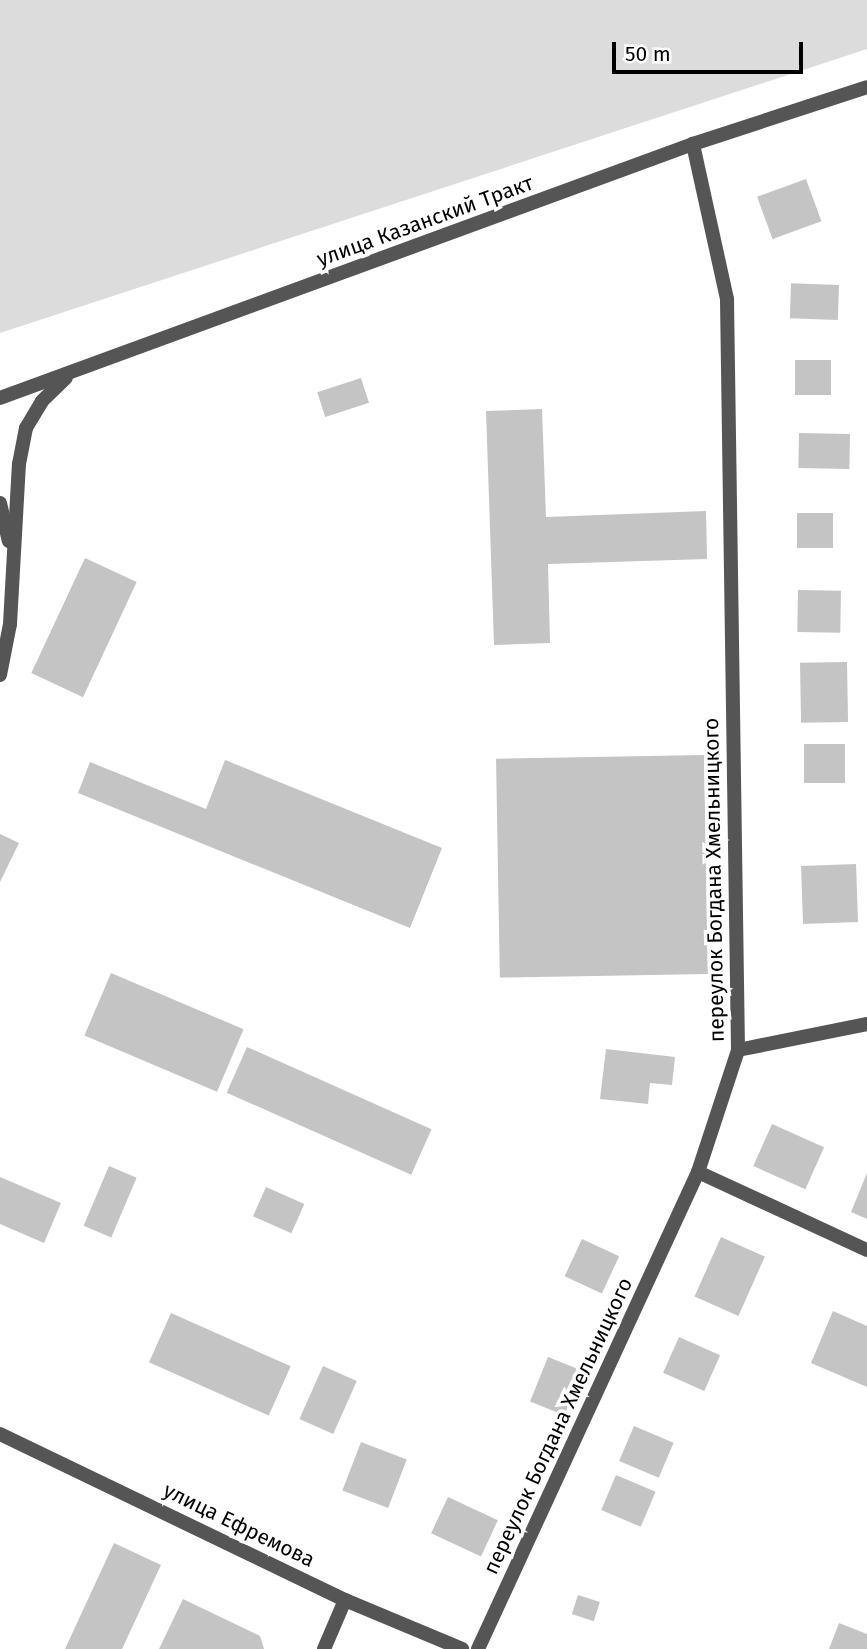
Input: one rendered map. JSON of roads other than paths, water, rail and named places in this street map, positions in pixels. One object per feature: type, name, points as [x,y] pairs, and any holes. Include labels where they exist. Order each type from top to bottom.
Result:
[{"type":"street","name":"улица Казанский Тракт","points":[[0,398],[70,375],[692,144],[867,87]]},
{"type":"street","name":"переулок Богдана Хмельницкого","points":[[478,1649],[698,1172],[738,1050],[727,299],[692,144]]},
{"type":"street","points":[[0,675],[10,624],[12,552],[26,428],[42,401],[70,375]]},
{"type":"street","points":[[0,503],[12,552]]},
{"type":"street","points":[[738,1050],[867,1024]]},
{"type":"street","points":[[698,1172],[867,1250]]},
{"type":"street","name":"улица Ефремова","points":[[0,1434],[345,1600],[462,1649]]},
{"type":"street","points":[[324,1649],[345,1600]]}]
